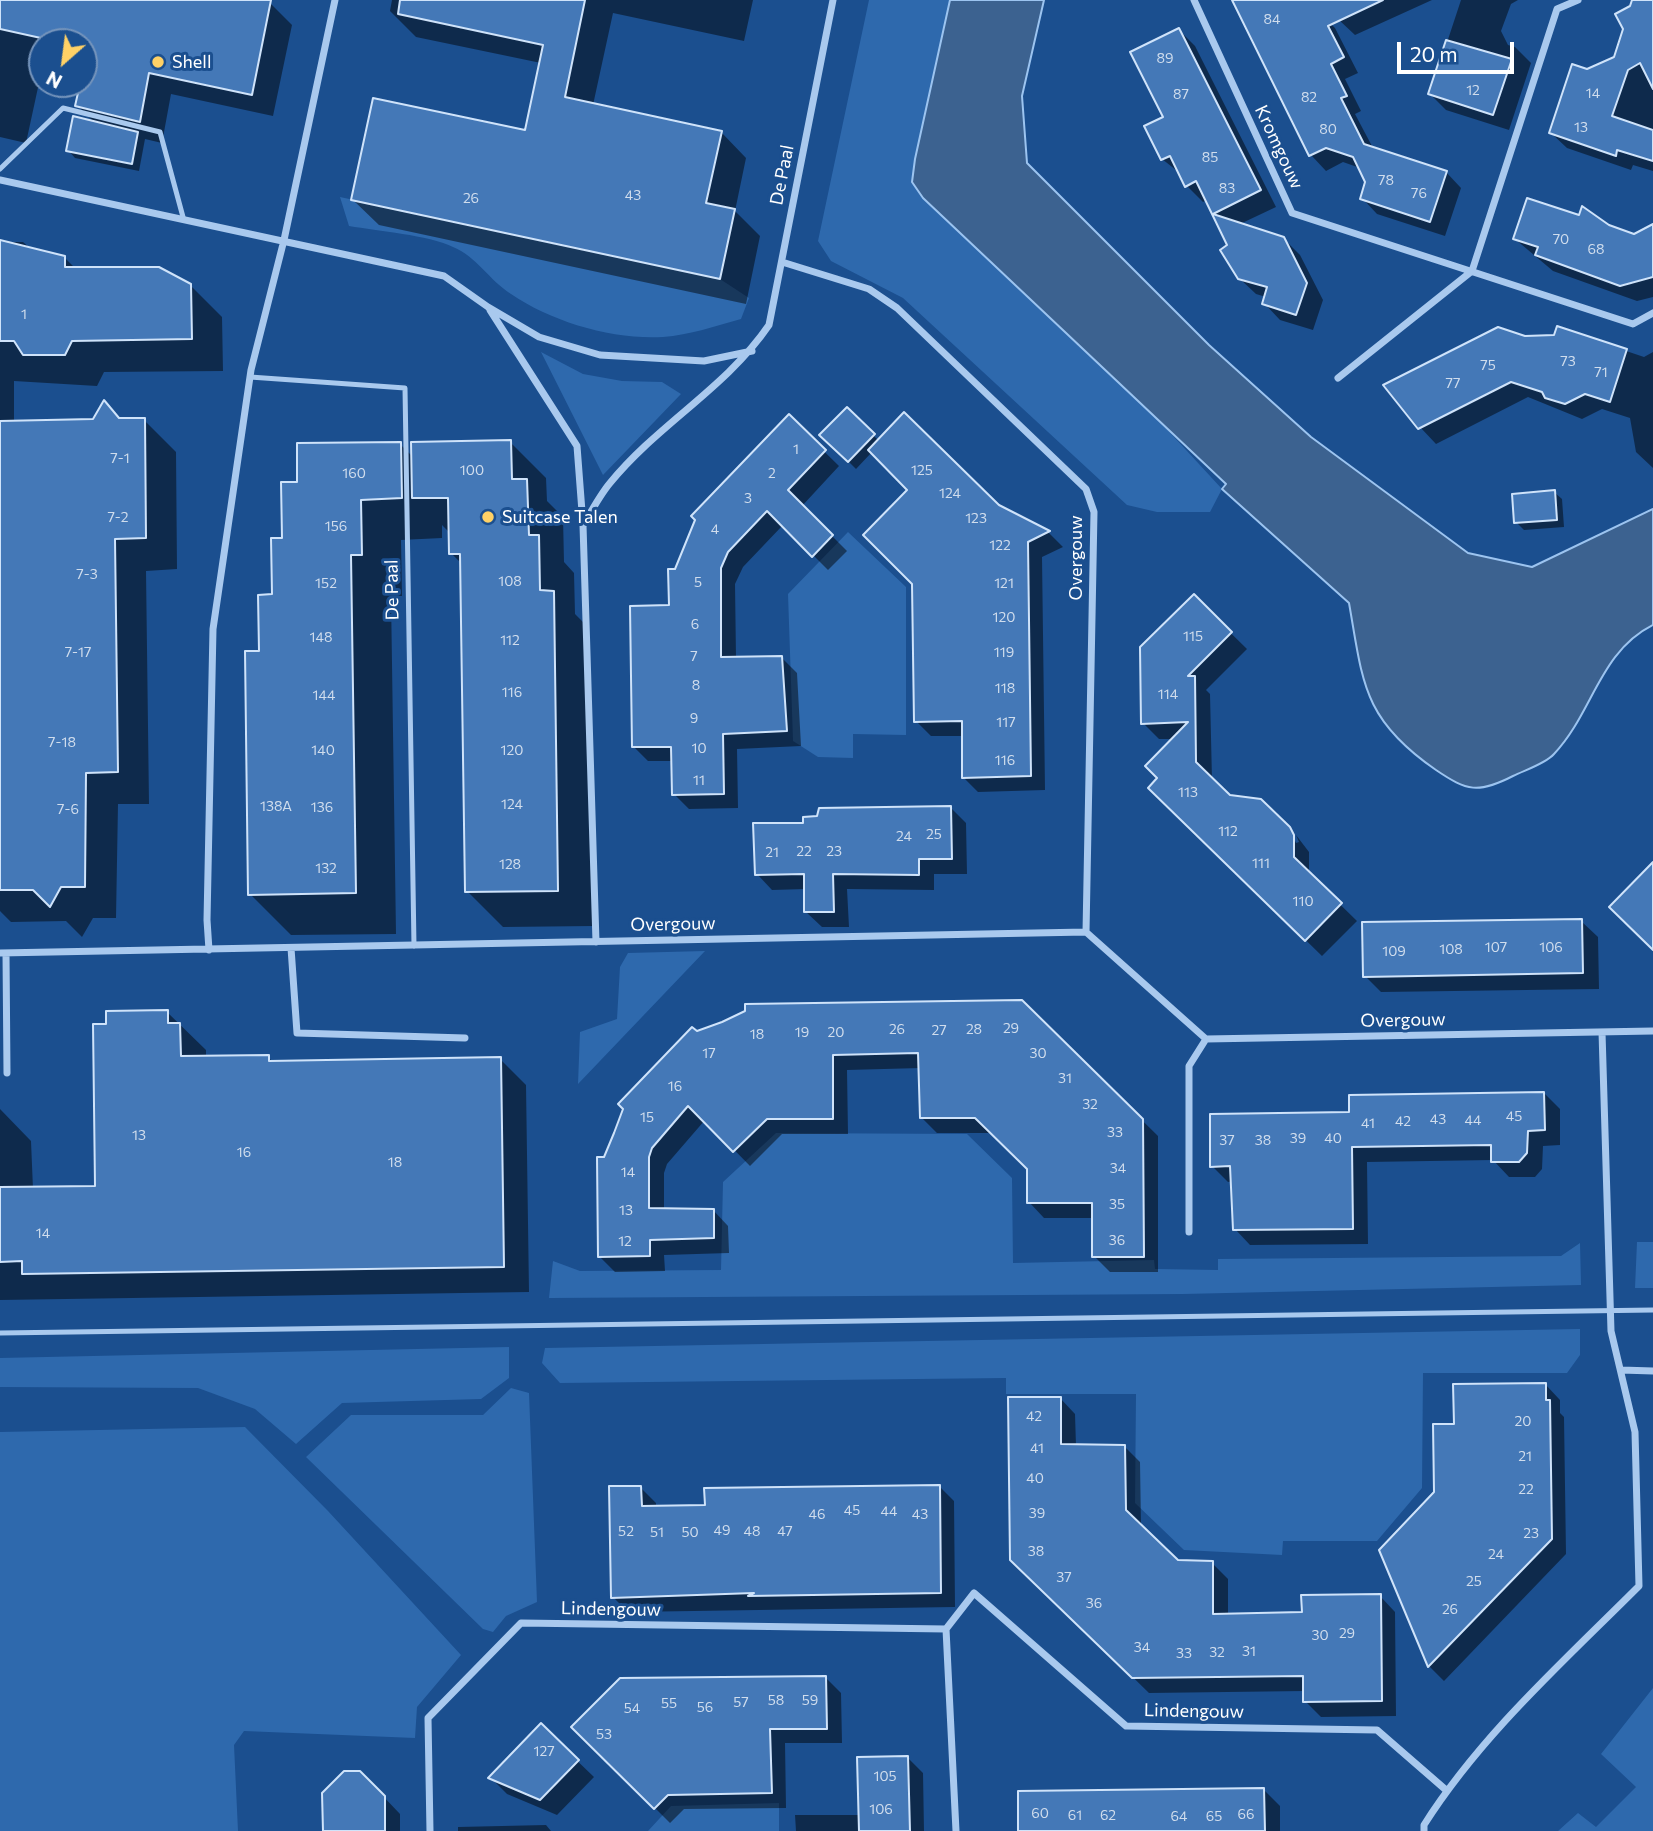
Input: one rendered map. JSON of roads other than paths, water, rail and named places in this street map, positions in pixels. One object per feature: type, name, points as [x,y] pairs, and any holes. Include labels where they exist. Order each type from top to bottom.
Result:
[{"type":"street","points":[[209,950],[207,920],[213,629],[250,377],[284,240],[335,0]]},
{"type":"street","name":"De Paal","points":[[583,525],[609,484],[655,437],[726,378],[751,351],[769,325],[833,0]]},
{"type":"street","name":"Kromgouw","points":[[1194,0],[1292,213],[1633,324],[1653,313]]},
{"type":"street","points":[[1338,378],[1472,271],[1557,9],[1554,0]]},
{"type":"street","points":[[1557,9],[1578,0]]},
{"type":"street","points":[[0,180],[444,276],[488,307],[539,337],[600,355],[704,361],[751,351]]},
{"type":"street","name":"Overgouw","points":[[596,942],[1086,932],[1094,512],[1086,489],[897,308],[869,289],[782,262]]},
{"type":"street","points":[[7,1073],[3,953],[596,942],[583,525],[577,446],[482,299]]},
{"type":"street","points":[[1086,932],[1206,1039],[1189,1066],[1189,1232]]},
{"type":"street","points":[[291,948],[296,1033],[465,1038]]},
{"type":"street","name":"Overgouw","points":[[1206,1039],[1651,1029]]},
{"type":"street","points":[[1424,1831],[1424,1825],[1446,1790],[1518,1709],[1639,1586],[1635,1432],[1621,1370],[1612,1346],[1602,1032]]},
{"type":"street","points":[[1621,1370],[1653,1371]]},
{"type":"street","name":"Lindengouw","points":[[430,1831],[428,1718],[521,1623],[946,1629],[974,1592],[1126,1726],[1377,1730],[1446,1790]]},
{"type":"street","points":[[946,1629],[956,1831]]},
{"type":"lane","points":[[0,169],[63,108],[160,132],[183,218]]},
{"type":"lane","name":"De Paal","points":[[250,377],[405,388],[414,946]]},
{"type":"lane","points":[[0,1333],[1653,1310]]},
{"type":"place","name":"Shell","points":[[158,62]]},
{"type":"place","name":"Suitcase Talen","points":[[488,517]]}]
